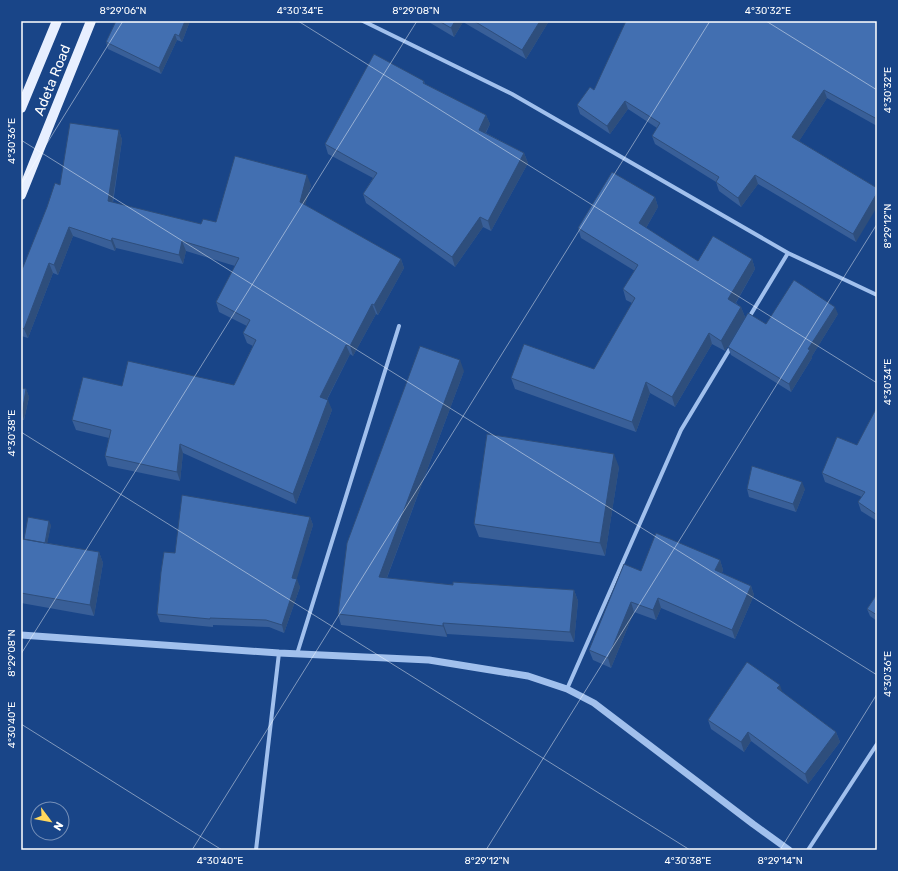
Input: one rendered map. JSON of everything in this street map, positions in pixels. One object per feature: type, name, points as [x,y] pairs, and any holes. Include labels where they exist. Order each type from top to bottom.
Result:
[{"type":"main road","name":"Adeta Road","points":[[21,108],[57,21]]},
{"type":"main road","name":"Adeta Road","points":[[21,194],[91,21]]},
{"type":"street","points":[[363,21],[512,94],[788,253],[877,295]]},
{"type":"street","points":[[747,321],[788,253]]},
{"type":"street","points":[[297,654],[400,326]]},
{"type":"street","points":[[567,689],[681,430],[734,341]]},
{"type":"street","points":[[21,635],[278,653],[428,660],[528,676],[567,689],[594,703],[789,850]]},
{"type":"street","points":[[256,850],[278,653]]},
{"type":"street","points":[[808,850],[877,744]]},
{"type":"building","points":[[116,21],[185,21],[179,36],[175,34],[159,68],[106,42]]},
{"type":"building","points":[[439,21],[455,21],[451,28]]},
{"type":"building","points":[[474,21],[540,21],[522,50]]},
{"type":"building","points":[[626,21],[877,21],[877,119],[824,90],[792,137],[877,188],[877,193],[853,234],[755,175],[738,198],[716,182],[719,177],[652,136],[660,123],[625,101],[607,126],[577,105],[590,87],[594,90]]},
{"type":"building","points":[[374,54],[424,81],[423,83],[486,115],[479,130],[524,153],[488,221],[480,217],[452,257],[363,194],[377,173],[325,144]]},
{"type":"building","points":[[70,123],[119,130],[108,201],[201,224],[203,219],[216,222],[235,156],[307,175],[300,202],[401,259],[374,305],[372,304],[350,346],[346,345],[320,397],[328,400],[293,494],[180,444],[177,472],[105,456],[111,430],[72,420],[83,377],[122,386],[128,361],[234,385],[256,340],[243,333],[250,320],[216,302],[239,258],[182,241],[179,255],[112,238],[111,241],[69,227],[54,265],[49,263],[24,329],[21,327],[21,272],[55,183],[60,185]]},
{"type":"building","points":[[612,172],[655,197],[639,223],[698,261],[713,236],[752,259],[728,299],[741,307],[721,341],[709,333],[672,397],[646,382],[632,422],[511,378],[524,344],[594,369],[635,298],[623,289],[638,265],[578,228]]},
{"type":"building","points":[[794,280],[835,307],[808,349],[810,350],[789,384],[728,347],[748,313],[766,324]]},
{"type":"building","points":[[420,346],[460,360],[379,577],[453,585],[453,582],[574,590],[570,632],[443,623],[443,626],[338,614],[347,543]]},
{"type":"building","points":[[21,388],[26,389],[22,413],[21,413]]},
{"type":"building","points":[[877,407],[877,515],[858,502],[865,492],[822,473],[837,437],[857,445]]},
{"type":"building","points":[[487,434],[614,454],[600,543],[474,524]]},
{"type":"building","points":[[752,466],[802,482],[793,504],[747,489]]},
{"type":"building","points":[[182,495],[310,517],[292,578],[297,579],[282,625],[266,620],[210,619],[157,614],[164,552],[175,553]]},
{"type":"building","points":[[28,517],[49,521],[45,543],[24,539]]},
{"type":"building","points":[[656,533],[720,560],[715,570],[751,586],[732,630],[658,598],[653,610],[631,602],[608,658],[589,650],[624,564],[641,571]]},
{"type":"building","points":[[22,539],[99,552],[90,605],[21,593]]},
{"type":"building","points":[[877,594],[877,615],[867,609]]},
{"type":"building","points":[[747,662],[780,685],[777,688],[836,732],[805,774],[748,732],[741,742],[708,720]]}]
